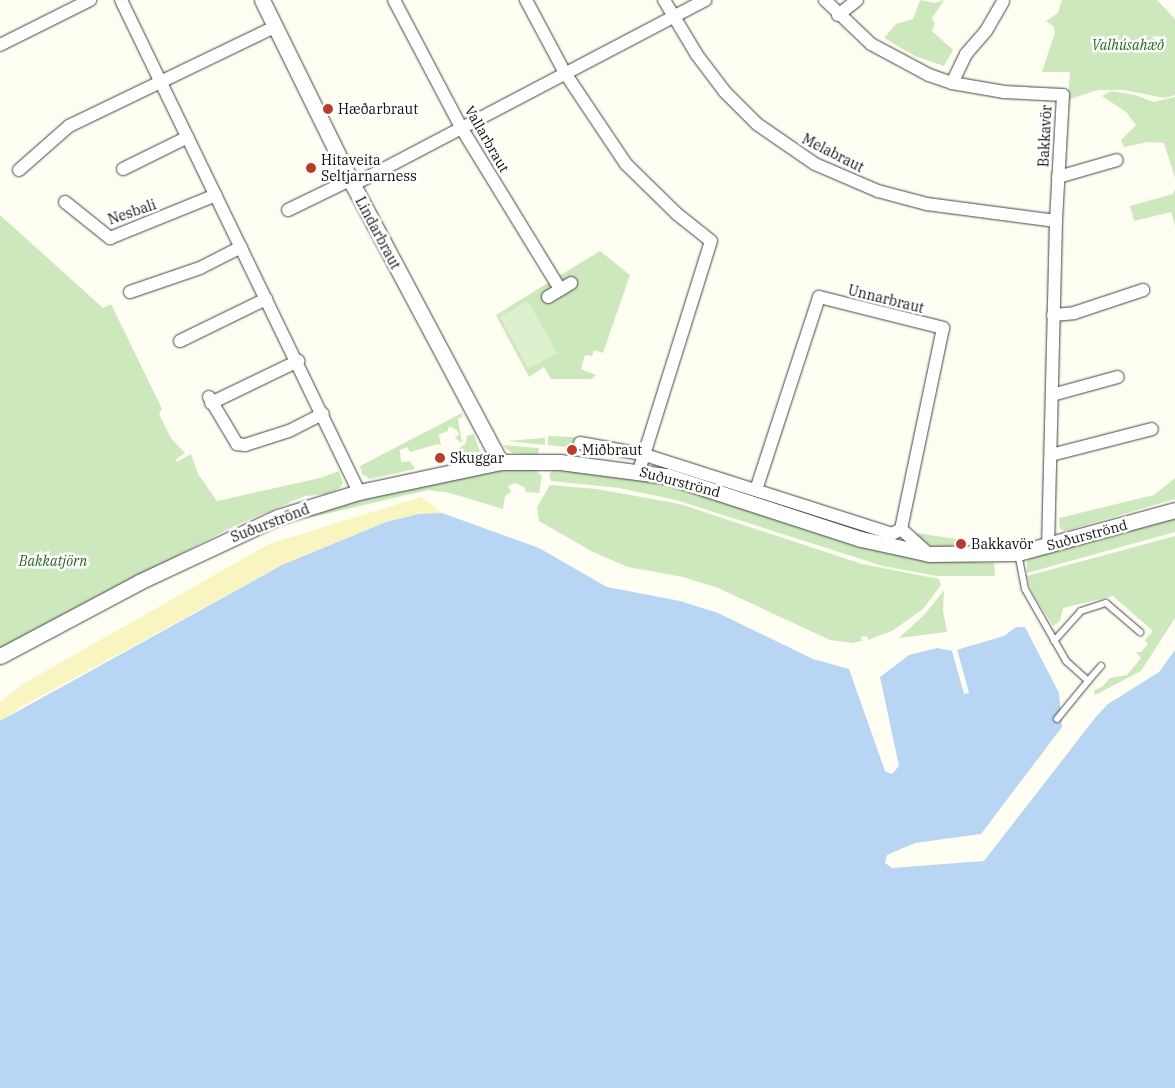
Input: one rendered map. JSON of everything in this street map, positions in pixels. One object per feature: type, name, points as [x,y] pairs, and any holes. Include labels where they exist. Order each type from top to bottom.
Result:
[{"type":"street","points":[[0,45],[90,0]]},
{"type":"street","points":[[121,0],[298,361],[359,492]]},
{"type":"street","name":"Lindarbraut","points":[[262,0],[352,183],[500,462]]},
{"type":"street","name":"Vallarbraut","points":[[394,0],[462,129],[560,290]]},
{"type":"street","points":[[526,0],[565,73],[626,164],[677,214],[712,242],[642,454],[639,471]]},
{"type":"street","name":"Melabraut","points":[[664,0],[725,92],[757,124],[815,164],[878,190],[927,204],[1056,221]]},
{"type":"street","points":[[288,210],[352,183],[462,129],[705,0]]},
{"type":"street","points":[[825,0],[859,35],[890,56],[952,83],[966,54],[986,31],[1003,2]]},
{"type":"street","points":[[838,15],[857,0]]},
{"type":"street","points":[[19,170],[69,126],[275,26]]},
{"type":"street","name":"Bakkavör","points":[[952,83],[1012,93],[1063,95],[1056,221],[1048,546]]},
{"type":"street","points":[[122,169],[188,137]]},
{"type":"street","name":"Bakkavör","points":[[1058,177],[1117,160]]},
{"type":"street","name":"Nesbali","points":[[65,202],[110,238],[216,195]]},
{"type":"street","points":[[130,292],[200,268],[241,247]]},
{"type":"street","points":[[548,297],[571,283]]},
{"type":"street","points":[[1053,316],[1074,313],[1143,290]]},
{"type":"street","name":"Unnarbraut","points":[[756,490],[819,297],[943,328],[901,529]]},
{"type":"street","points":[[180,341],[266,298]]},
{"type":"street","points":[[298,361],[210,400],[237,444],[245,445],[289,431],[323,414]]},
{"type":"street","points":[[1052,395],[1118,377]]},
{"type":"street","points":[[1051,455],[1152,429]]},
{"type":"street","points":[[580,443],[642,454],[892,534],[901,529],[929,554]]},
{"type":"street","name":"Suðurströnd","points":[[0,656],[230,538],[278,517],[359,492],[500,462],[560,462],[639,471],[745,500],[868,541],[929,554],[1018,553],[1175,510]]},
{"type":"lane","points":[[1018,553],[1025,590],[1066,661],[1088,681]]},
{"type":"lane","points":[[1054,641],[1081,610],[1106,603],[1140,632]]},
{"type":"lane","points":[[1057,719],[1102,666]]},
{"type":"green space","points":[[920,0],[935,3],[944,0],[932,18],[935,24],[932,31],[953,50],[944,66],[915,56],[884,38],[896,24],[913,19]]},
{"type":"green space","name":"Valhúsahæð","points":[[1062,0],[1157,0],[1175,19],[1175,95],[1165,98],[1124,90],[1097,90],[1068,100],[1070,72],[1042,72],[1055,32],[1053,26],[1046,21],[1058,13]]},
{"type":"green space","points":[[1111,91],[1135,95],[1154,102],[1175,97],[1175,178],[1164,143],[1148,142],[1124,147],[1121,140],[1136,125],[1126,112],[1102,96]]},
{"type":"green space","points":[[1175,189],[1175,226],[1171,212],[1134,221],[1130,206],[1173,194]]},
{"type":"green space","name":"Bakkatjörn","points":[[0,215],[103,308],[111,304],[162,409],[159,413],[161,418],[171,438],[185,453],[176,459],[177,462],[191,454],[198,474],[217,501],[320,478],[339,471],[343,483],[340,488],[326,494],[305,496],[232,527],[0,649]]},
{"type":"green space","points":[[600,251],[630,275],[603,353],[594,350],[592,356],[585,355],[581,369],[596,375],[592,379],[551,379],[544,367],[529,377],[496,315]]},
{"type":"green space","points":[[528,301],[557,353],[528,369],[500,317]]},
{"type":"green space","points":[[462,413],[463,417],[458,418],[462,443],[455,438],[459,434],[457,430],[449,426],[448,431],[439,434],[441,446],[438,444],[410,452],[407,447],[400,450],[401,462],[410,461],[415,469],[370,479],[362,474],[360,466]]},
{"type":"green space","points":[[474,434],[480,452],[458,460],[455,452],[466,443],[467,436]]},
{"type":"green space","points":[[548,436],[575,437],[574,448],[548,445]]},
{"type":"green space","points":[[545,437],[545,445],[508,441],[543,438]]},
{"type":"green space","points":[[502,445],[539,448],[538,455],[512,453]]},
{"type":"green space","points":[[534,468],[542,476],[539,493],[526,492],[524,487],[515,483],[508,486],[511,492],[505,496],[503,509],[450,493],[428,490],[304,519],[303,515],[333,504],[485,470]]},
{"type":"green space","points":[[553,468],[668,482],[928,560],[994,563],[995,576],[937,576],[883,566],[676,500],[619,488],[551,481],[549,475]]},
{"type":"green space","points":[[1175,478],[1175,499],[1065,531],[1060,529],[1059,518],[1154,495]]},
{"type":"green space","points":[[550,485],[597,489],[680,504],[862,564],[939,579],[941,585],[923,609],[892,631],[868,640],[867,636],[861,637],[862,641],[853,643],[830,640],[718,588],[683,577],[628,567],[593,552],[539,521],[537,507]]},
{"type":"green space","points":[[1175,516],[1175,532],[1027,573],[1027,561],[1033,557]]},
{"type":"green space","points":[[909,532],[957,539],[956,545],[934,548]]},
{"type":"green space","points":[[1175,536],[1175,618],[1141,671],[1095,695],[1094,690],[1102,687],[1110,678],[1127,675],[1141,658],[1136,652],[1141,652],[1148,644],[1145,640],[1153,631],[1113,596],[1063,608],[1060,621],[1053,626],[1032,592],[1027,576]]},
{"type":"green space","points":[[944,590],[943,611],[947,632],[899,638],[925,614]]},
{"type":"sand","points":[[421,497],[442,513],[419,515],[386,522],[282,565],[21,707],[0,722],[0,702],[23,684],[269,544]]},
{"type":"water","points":[[442,513],[539,548],[607,587],[680,601],[718,613],[813,659],[849,669],[885,771],[892,774],[899,766],[880,677],[909,655],[937,648],[953,651],[1004,636],[1016,627],[1025,627],[1059,693],[1062,727],[981,834],[915,843],[887,855],[885,863],[892,868],[984,861],[1095,718],[1108,704],[1159,672],[1175,650],[1175,1088],[0,1088],[0,721],[282,565],[386,522],[419,514]]},
{"type":"pier","points":[[957,649],[969,693],[964,694],[952,651]]},
{"type":"place","name":"Hæðarbraut","points":[[328,109]]},
{"type":"place","name":"Hitaveita Seltjarnarness","points":[[311,168]]},
{"type":"place","name":"Miðbraut","points":[[572,450]]},
{"type":"place","name":"Skuggar","points":[[440,458]]},
{"type":"place","name":"Bakkavör","points":[[961,544]]}]
